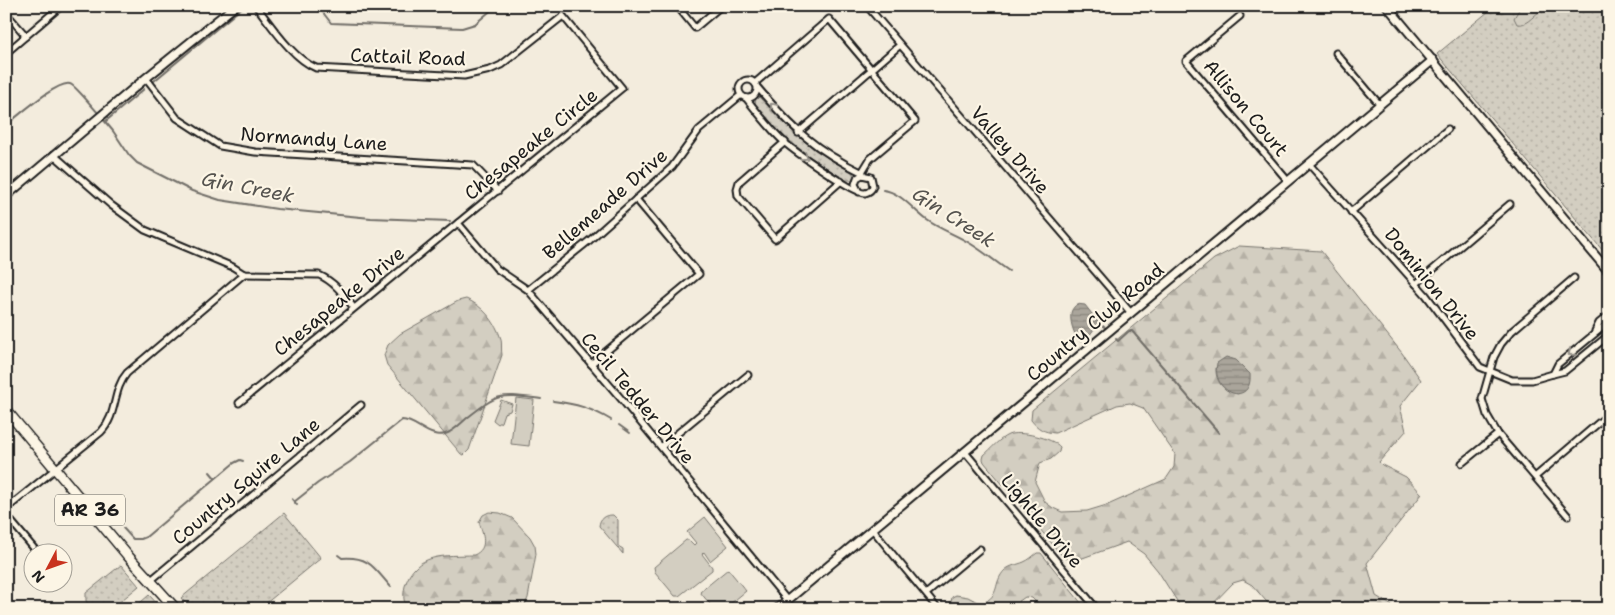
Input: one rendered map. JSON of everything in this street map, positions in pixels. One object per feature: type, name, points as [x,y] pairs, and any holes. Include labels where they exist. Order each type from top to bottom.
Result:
[{"type":"main road","name":"AR 36","points":[[6,410],[150,581],[176,609]]},
{"type":"street","points":[[6,53],[62,6]]},
{"type":"street","points":[[6,196],[235,6]]},
{"type":"street","name":"Cattail Road","points":[[256,6],[297,55],[316,68],[464,76],[477,74],[501,65],[563,16],[622,88]]},
{"type":"street","points":[[677,6],[695,28],[721,6]]},
{"type":"street","name":"Valley Drive","points":[[867,6],[1131,313]]},
{"type":"street","points":[[1391,7],[1609,272]]},
{"type":"street","points":[[6,12],[26,36]]},
{"type":"street","name":"Allison Court","points":[[1240,16],[1186,61],[1288,182]]},
{"type":"street","points":[[744,96],[754,96],[756,85],[829,19],[915,121],[870,159],[862,172]]},
{"type":"street","points":[[798,132],[900,45]]},
{"type":"street","points":[[1336,53],[1380,105]]},
{"type":"street","name":"Country Club Road","points":[[777,609],[1433,60]]},
{"type":"street","name":"Normandy Lane","points":[[146,78],[178,118],[220,146],[255,152],[473,165],[498,191]]},
{"type":"street","points":[[746,80],[756,85],[798,132],[824,152],[868,176],[873,180],[872,188],[865,193],[859,192],[785,142],[739,89],[741,83],[746,80]]},
{"type":"street","name":"Chesapeake Circle","points":[[458,223],[622,88]]},
{"type":"street","name":"Bellemeade Drive","points":[[528,290],[590,240],[674,165],[699,130],[744,96]]},
{"type":"street","points":[[1351,212],[1448,129]]},
{"type":"street","points":[[785,142],[739,182],[736,189],[738,196],[775,238],[841,181]]},
{"type":"street","points":[[55,156],[112,205],[145,230],[234,267],[244,274],[319,276],[328,279],[354,308]]},
{"type":"street","name":"Dominion Drive","points":[[1309,164],[1426,295],[1480,367],[1512,380],[1525,381],[1565,371],[1609,335]]},
{"type":"street","points":[[859,192],[856,187],[856,181],[862,175],[868,176]]},
{"type":"street","points":[[592,364],[699,274],[636,199]]},
{"type":"street","points":[[1416,284],[1510,204]]},
{"type":"street","name":"Cecil Tedder Drive","points":[[458,223],[497,269],[528,290],[592,364],[787,600]]},
{"type":"street","name":"Chesapeake Drive","points":[[239,403],[458,223]]},
{"type":"street","points":[[6,509],[107,426],[122,378],[244,274]]},
{"type":"street","points":[[1568,516],[1498,434],[1487,415],[1482,399],[1494,357],[1500,344],[1512,331],[1574,278]]},
{"type":"street","points":[[1593,335],[1599,323],[1609,315]]},
{"type":"street","points":[[1553,374],[1558,364],[1609,322]]},
{"type":"street","points":[[661,447],[748,376]]},
{"type":"street","name":"Country Squire Lane","points":[[150,581],[361,405]]},
{"type":"street","points":[[1535,477],[1609,414]]},
{"type":"street","points":[[1462,463],[1498,434]]},
{"type":"street","name":"Lightle Drive","points":[[965,452],[1097,609]]},
{"type":"street","points":[[6,515],[29,542]]},
{"type":"street","points":[[872,529],[938,609]]},
{"type":"street","points":[[926,594],[980,548]]},
{"type":"green space","points":[[1495,6],[1609,6],[1609,258],[1437,54]]},
{"type":"green space","points":[[1521,6],[1538,6],[1539,12],[1526,22],[1517,24],[1514,18]]},
{"type":"green space","points":[[759,97],[792,131],[815,150],[853,173],[854,178],[846,180],[785,137],[755,104],[756,98]]},
{"type":"green space","points":[[1239,246],[1321,251],[1402,353],[1421,380],[1400,406],[1406,431],[1379,462],[1406,477],[1422,494],[1367,563],[1376,596],[1394,607],[1405,609],[1273,609],[1252,585],[1243,580],[1233,583],[1208,609],[1182,609],[1158,571],[1144,554],[1127,542],[1077,560],[1064,558],[984,462],[984,455],[1008,435],[1027,434],[1056,444],[1060,447],[1059,452],[1051,459],[1040,463],[1035,482],[1045,502],[1062,512],[1087,511],[1110,504],[1166,479],[1174,467],[1175,454],[1143,408],[1130,403],[1117,405],[1055,433],[1044,431],[1036,426],[1031,420],[1032,410],[1214,259]],"holes":[[[1216,367],[1246,389],[1238,394],[1225,389],[1219,382]]]},
{"type":"green space","points":[[466,299],[478,305],[492,320],[501,339],[502,355],[469,450],[464,455],[461,454],[387,365],[384,355],[388,345],[400,334],[458,301]]},
{"type":"green space","points":[[516,398],[534,400],[529,446],[511,444]]},
{"type":"green space","points":[[501,400],[512,404],[510,411],[504,413],[501,422],[498,424],[493,420]]},
{"type":"green space","points":[[489,512],[500,513],[512,518],[530,537],[535,546],[536,554],[528,598],[523,609],[408,609],[404,601],[404,589],[416,567],[432,558],[452,555],[474,555],[479,552],[484,541],[479,522],[483,515]]},
{"type":"green space","points":[[284,513],[321,558],[259,609],[191,609],[181,598]]},
{"type":"green space","points":[[613,515],[618,520],[618,546],[623,549],[623,554],[599,526],[603,518]]},
{"type":"green space","points":[[705,517],[728,546],[710,561],[704,552],[702,554],[712,567],[712,570],[679,596],[675,596],[655,572],[654,567],[686,540],[689,540],[694,545],[696,543],[687,532]]},
{"type":"green space","points":[[1037,553],[1041,553],[1086,609],[1043,609],[1032,598],[1025,597],[1008,609],[953,607],[952,597],[956,595],[968,597],[981,604],[988,600],[992,597],[1005,570],[1026,561]]},
{"type":"green space","points":[[121,565],[139,586],[111,609],[91,609],[86,601],[86,593]]},
{"type":"green space","points":[[728,569],[746,591],[724,609],[714,609],[700,592]]},
{"type":"green space","points":[[149,595],[162,609],[133,609]]},
{"type":"shaded area","points":[[1077,304],[1085,305],[1099,323],[1089,336],[1081,342],[1074,332],[1071,322],[1072,310]]},
{"type":"shaded area","points":[[1226,357],[1236,360],[1250,374],[1249,384],[1245,391],[1232,393],[1220,383],[1217,374],[1217,363]]},
{"type":"waterway","points":[[154,81],[244,6]]},
{"type":"waterway","points":[[318,6],[331,23],[462,28],[475,24],[496,6]]},
{"type":"waterway","name":"Gin Creek","points":[[6,125],[47,93],[64,84],[72,85],[99,114]]},
{"type":"waterway","points":[[106,121],[144,89]]},
{"type":"waterway","name":"Gin Creek","points":[[102,118],[137,163],[192,191],[220,200],[277,209],[371,218],[450,221]]},
{"type":"waterway","name":"Gin Creek","points":[[883,190],[895,194],[927,220],[981,250],[1009,271]]},
{"type":"waterway","points":[[1099,324],[1106,328]]},
{"type":"waterway","points":[[1116,339],[1118,341],[1129,331],[1132,331],[1219,433]]},
{"type":"waterway","points":[[294,502],[318,483],[350,462],[402,420],[439,435],[454,430],[467,418],[494,399],[508,396],[541,399]]},
{"type":"waterway","points":[[553,401],[583,407],[611,420]]},
{"type":"waterway","points":[[619,425],[630,433]]},
{"type":"waterway","points":[[123,528],[133,539],[146,537],[234,463],[240,460],[243,461]]},
{"type":"waterway","points":[[210,472],[215,478]]},
{"type":"waterway","points":[[292,499],[297,505]]},
{"type":"waterway","points":[[338,555],[342,558],[365,561],[391,587]]}]
